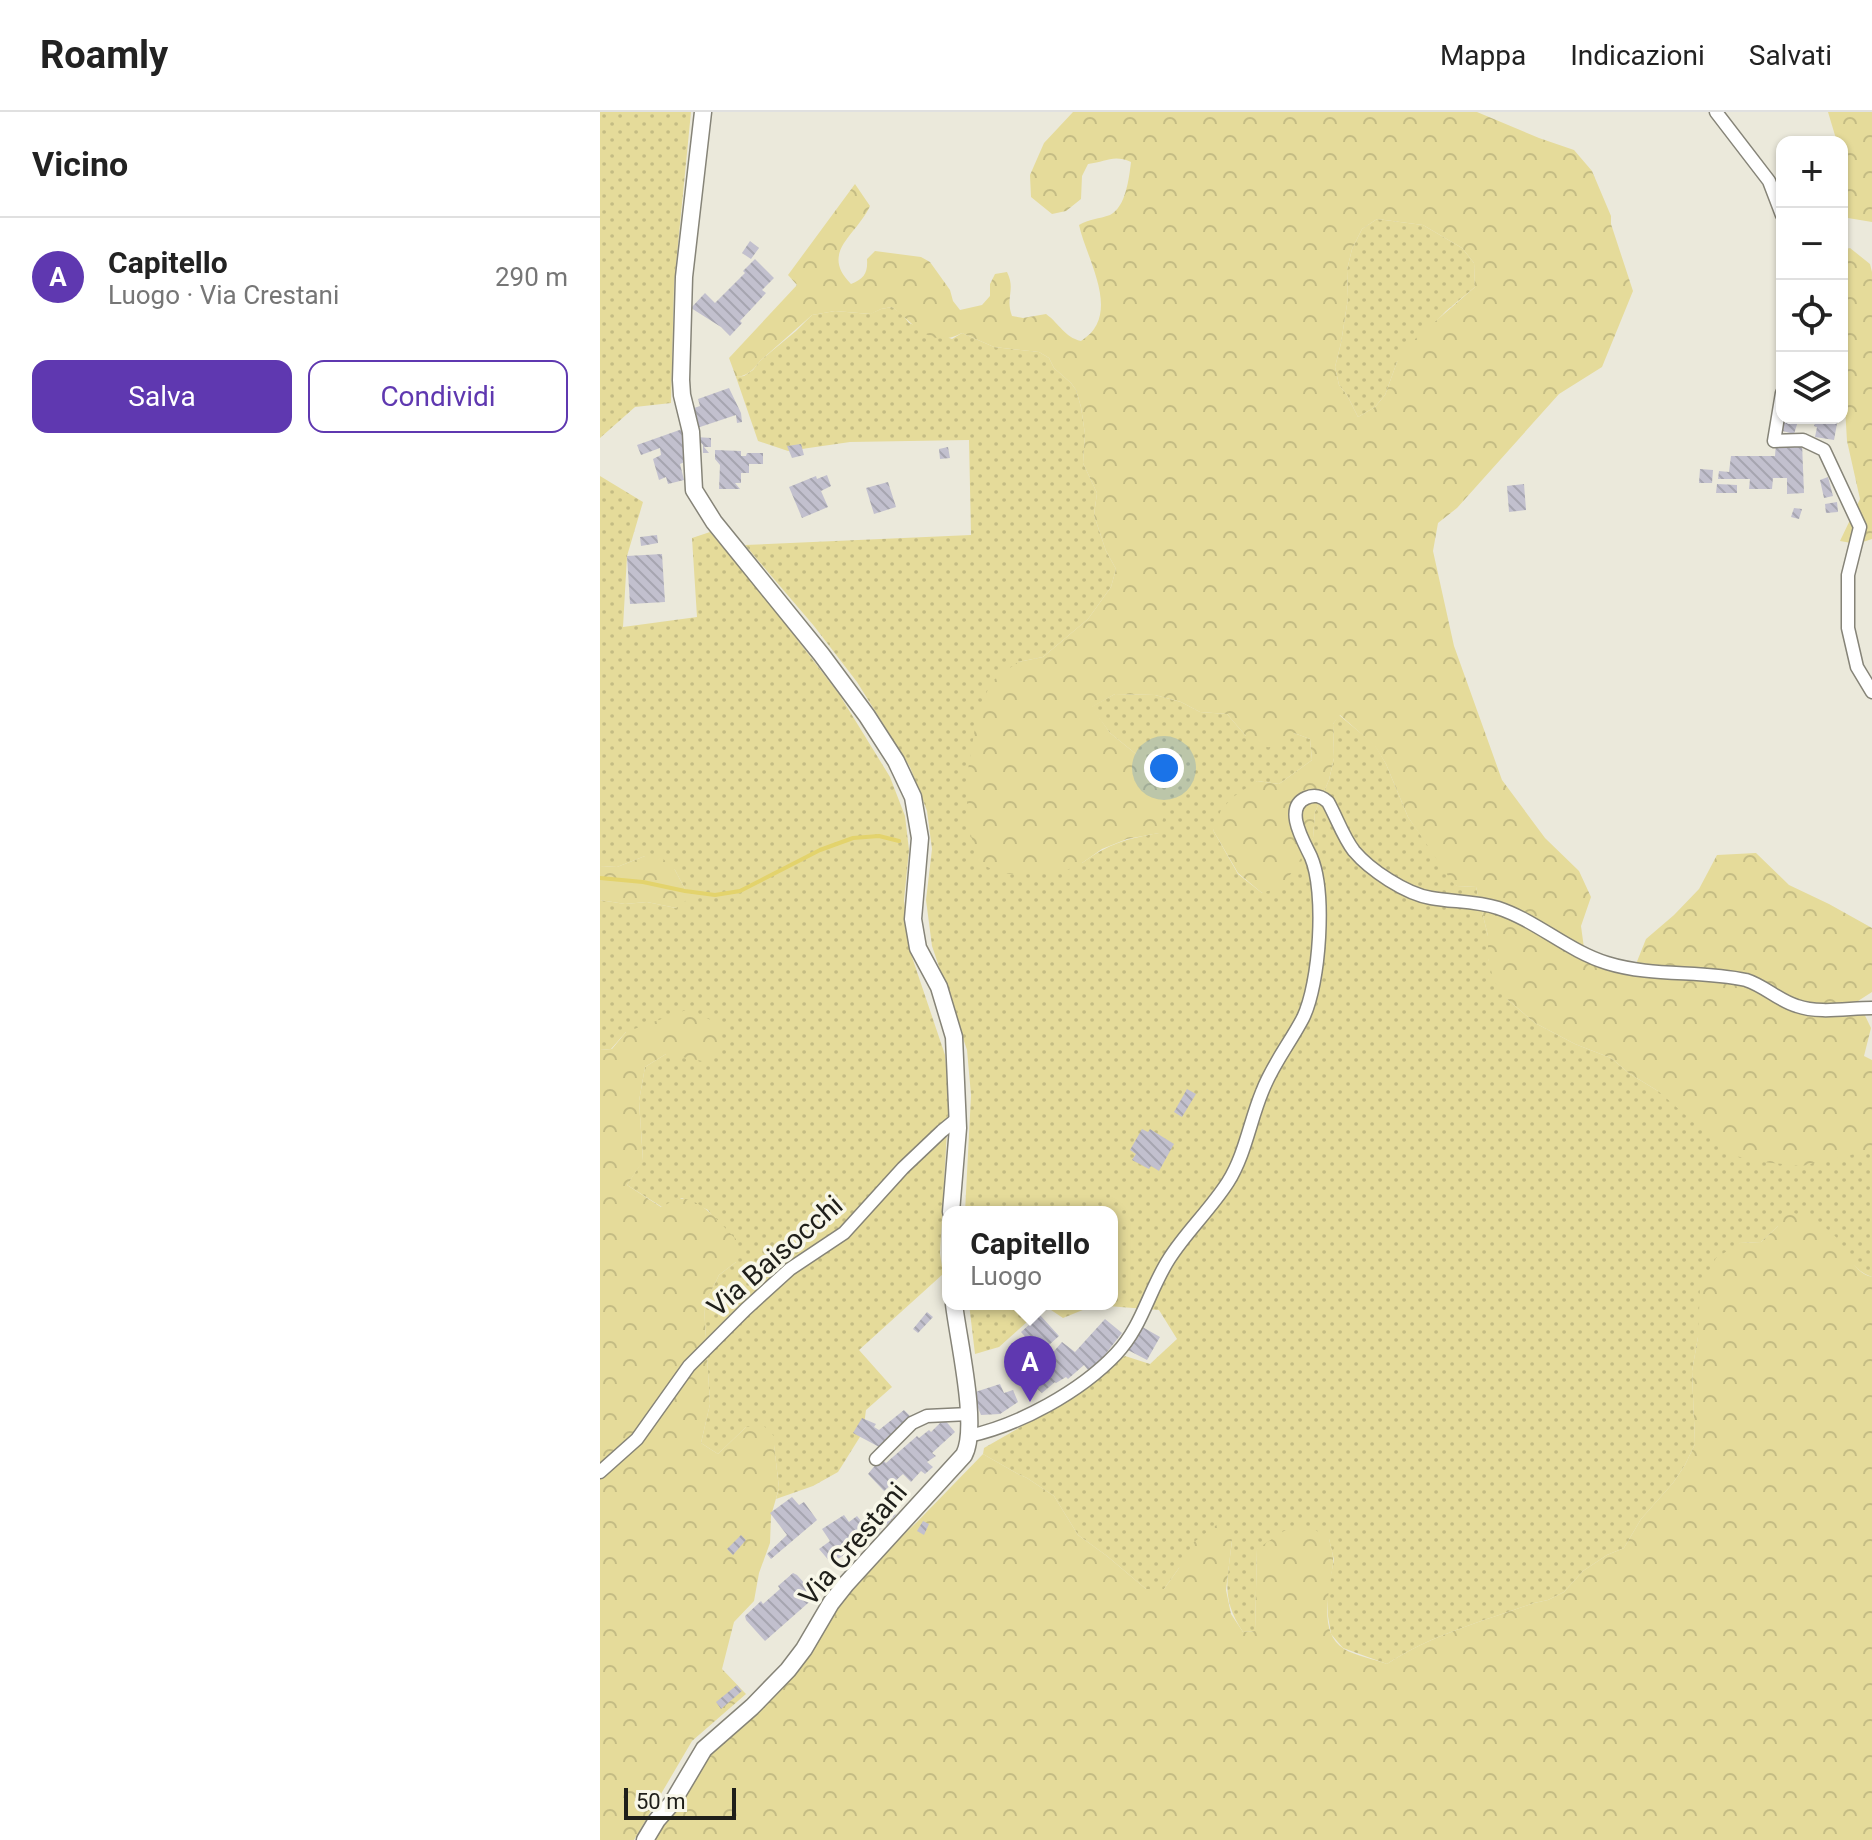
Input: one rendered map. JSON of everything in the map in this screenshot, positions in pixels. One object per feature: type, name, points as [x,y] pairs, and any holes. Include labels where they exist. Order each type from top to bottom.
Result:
[{"type":"street","points":[[703,112],[684,277],[681,380],[691,432],[694,490],[714,522],[867,716],[896,761],[913,797],[920,838],[913,919],[918,948],[939,987],[954,1037],[958,1118],[951,1206]]},
{"type":"street","points":[[1716,112],[1769,181],[1779,208]]},
{"type":"street","points":[[1777,424],[1774,441],[1803,440],[1824,450],[1860,527],[1848,575],[1848,628],[1857,667],[1872,692]]},
{"type":"street","points":[[969,1436],[1003,1426],[1040,1408],[1081,1383],[1114,1356],[1134,1331],[1167,1262],[1234,1171],[1268,1077],[1303,1018],[1317,972],[1318,888],[1313,863],[1297,827],[1296,811],[1303,799],[1316,796],[1328,802],[1349,844],[1363,860],[1401,887],[1418,894],[1498,908],[1586,955],[1611,964],[1746,980],[1788,1003],[1806,1008],[1872,1008]]},
{"type":"street","name":"Via Baisocchi","points":[[600,1472],[637,1439],[689,1366],[746,1309],[790,1269],[844,1233],[903,1168],[958,1118]]},
{"type":"street","name":"Via Crestani","points":[[645,1840],[672,1803],[704,1749],[774,1685],[797,1659],[831,1603],[851,1577],[964,1455],[969,1436],[969,1414],[955,1310]]},
{"type":"street","points":[[876,1459],[912,1423],[927,1416],[969,1414]]},
{"type":"green space","points":[[600,112],[691,112],[674,285],[671,403],[635,407],[600,438]]},
{"type":"green space","points":[[1073,112],[1477,112],[1574,150],[1592,171],[1611,216],[1633,291],[1602,367],[1559,394],[1457,508],[1438,523],[1433,551],[1454,646],[1502,780],[1545,838],[1579,871],[1591,897],[1581,926],[1584,948],[1615,973],[1636,964],[1646,939],[1699,889],[1717,855],[1756,853],[1789,885],[1872,928],[1872,992],[1858,1001],[1871,1028],[1864,1056],[1872,1060],[1872,1150],[1802,1166],[1731,1155],[1658,1091],[1611,1058],[1535,1023],[1508,1000],[1494,981],[1488,959],[1488,936],[1476,887],[1453,883],[1408,817],[1375,746],[1340,715],[1333,724],[1334,758],[1329,780],[1315,812],[1313,838],[1280,887],[1262,893],[1238,873],[1213,830],[1221,810],[1233,797],[1257,781],[1279,784],[1312,760],[1310,739],[1294,733],[1269,748],[1246,736],[1227,714],[1200,712],[1181,702],[1155,695],[1115,694],[1092,707],[1110,733],[1136,754],[1157,780],[1164,815],[1159,833],[1127,839],[1102,849],[1063,872],[1002,874],[977,862],[968,821],[966,781],[977,716],[991,682],[1018,662],[1043,657],[1088,619],[1111,587],[1116,569],[1106,551],[1094,515],[1097,493],[1083,463],[1085,434],[1076,390],[1054,368],[1049,358],[1039,352],[994,347],[962,333],[951,337],[932,337],[892,307],[871,314],[835,311],[812,315],[744,375],[736,377],[729,358],[797,285],[788,275],[855,184],[870,206],[840,253],[842,273],[851,284],[864,275],[867,259],[875,251],[921,257],[930,262],[960,310],[982,305],[990,296],[990,284],[995,274],[1007,272],[1011,284],[1012,316],[1023,318],[1046,314],[1066,333],[1081,341],[1093,330],[1100,317],[1101,302],[1079,225],[1110,215],[1120,206],[1126,192],[1131,162],[1114,159],[1088,164],[1082,176],[1081,199],[1066,211],[1052,214],[1031,197],[1030,175],[1044,143]],"holes":[[[1377,219],[1423,225],[1462,248],[1474,263],[1475,287],[1407,346],[1397,362],[1385,395],[1375,407],[1358,417],[1339,385],[1335,367],[1348,298],[1347,270],[1352,249],[1362,229]]]},
{"type":"green space","points":[[1828,112],[1872,112],[1872,222],[1848,218],[1848,136],[1835,136]]},
{"type":"green space","points":[[1377,219],[1423,225],[1462,248],[1474,263],[1475,287],[1446,311],[1397,362],[1385,395],[1375,407],[1358,417],[1339,385],[1335,367],[1348,298],[1347,270],[1352,249],[1362,229]]},
{"type":"green space","points":[[1848,248],[1870,264],[1872,272],[1872,539],[1857,544],[1840,541],[1860,499],[1846,424]]},
{"type":"green space","points":[[892,307],[909,323],[952,339],[962,333],[994,347],[1039,352],[1049,358],[1054,368],[1076,390],[1085,434],[1083,463],[1097,493],[1094,515],[1106,551],[1116,569],[1111,587],[1088,619],[1043,657],[1018,662],[1082,863],[1119,843],[1159,833],[1136,754],[1110,733],[1091,707],[1115,694],[1155,695],[1181,702],[1200,712],[1227,714],[1246,736],[1294,733],[1310,739],[1312,760],[1279,784],[1257,781],[1213,830],[1238,874],[1262,893],[1313,838],[1315,812],[1329,780],[1334,758],[1333,724],[1339,715],[1375,745],[1408,817],[1457,886],[1476,887],[1488,936],[1488,959],[1508,1000],[1535,1023],[1611,1058],[1658,1091],[1872,1150],[1872,1277],[1856,1267],[1838,1240],[1778,1226],[1761,1242],[1740,1243],[1698,1337],[1692,1371],[1695,1444],[1685,1465],[1641,1519],[1624,1548],[1583,1571],[1564,1592],[1440,1637],[1387,1664],[1343,1648],[1331,1634],[1327,1594],[1334,1560],[1329,1539],[1257,1549],[1255,1631],[1243,1632],[1228,1598],[1232,1540],[1179,1568],[1164,1589],[1146,1589],[1078,1535],[1054,1496],[983,1454],[984,1448],[1071,1398],[1125,1356],[1150,1364],[1177,1339],[1159,1310],[1118,1307],[1118,1206],[965,1206],[971,1095],[967,1050],[932,946],[926,900],[932,849],[927,811],[910,767],[857,682],[745,545],[971,535],[969,440],[850,442],[788,451],[758,441],[736,377],[753,370],[812,315],[835,311],[870,314]]},
{"type":"green space","points":[[600,476],[643,502],[627,556],[623,627],[697,617],[692,538],[710,532],[839,694],[890,777],[905,816],[909,850],[904,900],[910,951],[945,1055],[949,1096],[940,1253],[942,1275],[859,1350],[892,1387],[866,1410],[863,1432],[838,1472],[813,1486],[776,1499],[779,1488],[774,1445],[746,1427],[718,1454],[701,1443],[710,1404],[704,1306],[719,1275],[736,1262],[708,1210],[682,1198],[662,1207],[627,1185],[643,1160],[639,1101],[645,1067],[666,1054],[626,1032],[611,1049],[600,1050],[600,900],[625,904],[647,902],[676,908],[685,889],[675,870],[645,856],[617,867],[600,866]]},
{"type":"green space","points":[[658,854],[675,870],[691,897],[676,908],[647,902],[625,904],[600,900],[600,866],[617,867]]},
{"type":"green space","points":[[686,1010],[721,1024],[722,1045],[702,1061],[666,1054],[645,1067],[639,1101],[643,1161],[627,1185],[661,1207],[679,1199],[695,1202],[736,1239],[736,1262],[719,1275],[704,1306],[710,1404],[701,1443],[718,1454],[746,1427],[764,1426],[776,1438],[774,1445],[779,1488],[771,1516],[770,1543],[759,1573],[754,1601],[734,1622],[722,1669],[746,1694],[692,1741],[634,1840],[600,1840],[600,1050],[612,1049],[626,1032]]},
{"type":"green space","points":[[1786,1211],[1820,1224],[1838,1239],[1860,1271],[1872,1277],[1872,1840],[654,1840],[676,1802],[710,1755],[798,1669],[844,1597],[868,1568],[983,1454],[1054,1496],[1078,1535],[1146,1589],[1164,1589],[1194,1542],[1223,1520],[1232,1540],[1226,1590],[1231,1614],[1243,1632],[1255,1631],[1257,1549],[1284,1531],[1311,1527],[1329,1539],[1332,1552],[1327,1610],[1330,1632],[1344,1649],[1387,1664],[1440,1637],[1564,1592],[1583,1571],[1624,1548],[1641,1519],[1685,1465],[1695,1444],[1692,1371],[1698,1337],[1700,1287],[1716,1258],[1740,1243],[1761,1242],[1778,1226]]},
{"type":"green space","points":[[970,1310],[1041,1310],[999,1347],[975,1354]]},
{"type":"green space","points":[[1051,1310],[1083,1310],[1063,1318]]},
{"type":"building","points":[[750,241],[759,248],[751,259],[742,253]]},
{"type":"building","points":[[755,259],[774,278],[762,290],[766,293],[730,336],[691,308],[705,293],[715,303]]},
{"type":"building","points":[[729,388],[742,422],[737,423],[736,415],[697,428],[691,409],[700,406],[698,399]]},
{"type":"building","points":[[1780,424],[1797,424],[1794,434],[1779,430]]},
{"type":"building","points":[[1837,424],[1834,440],[1815,437],[1817,427],[1814,426]]},
{"type":"building","points":[[688,427],[689,460],[680,464],[684,480],[668,484],[666,477],[659,480],[653,459],[661,455],[660,448],[641,455],[637,445]]},
{"type":"building","points":[[696,437],[711,438],[711,447],[704,447],[709,453],[703,453],[703,445]]},
{"type":"building","points":[[1776,443],[1802,443],[1804,493],[1787,494],[1787,478],[1773,478],[1772,489],[1749,489],[1750,479],[1718,479],[1719,471],[1729,472],[1731,456],[1775,456]]},
{"type":"building","points":[[801,444],[804,455],[792,458],[787,446]]},
{"type":"building","points":[[948,447],[950,458],[940,459],[939,449]]},
{"type":"building","points":[[715,450],[741,451],[741,456],[763,453],[763,464],[749,464],[749,473],[741,473],[741,483],[735,483],[740,489],[719,489],[720,465],[715,459]]},
{"type":"building","points":[[1700,469],[1713,470],[1712,483],[1699,483]]},
{"type":"building","points":[[827,475],[831,486],[821,491],[828,507],[802,518],[789,487]]},
{"type":"building","points":[[1828,477],[1833,496],[1824,498],[1820,480]]},
{"type":"building","points":[[888,482],[896,507],[874,514],[866,488]]},
{"type":"building","points":[[1524,484],[1526,510],[1509,512],[1507,486]]},
{"type":"building","points":[[1717,484],[1737,485],[1737,493],[1716,493]]},
{"type":"building","points":[[1837,502],[1838,512],[1826,513],[1825,504]]},
{"type":"building","points":[[1794,508],[1802,509],[1799,519],[1791,517]]},
{"type":"building","points":[[657,535],[658,543],[641,546],[640,537]]},
{"type":"building","points":[[662,554],[665,602],[630,604],[627,556]]},
{"type":"building","points":[[1187,1089],[1196,1094],[1182,1117],[1174,1112]]},
{"type":"building","points":[[1142,1129],[1148,1132],[1150,1129],[1174,1144],[1159,1171],[1132,1160],[1136,1154],[1130,1150]]},
{"type":"building","points":[[927,1312],[933,1317],[918,1333],[913,1329]]},
{"type":"building","points":[[1040,1315],[1059,1336],[1040,1353],[1021,1332]]},
{"type":"building","points":[[1105,1319],[1122,1333],[1100,1361],[1088,1370],[1084,1365],[1068,1379],[1055,1382],[1042,1393],[1032,1384],[1038,1376],[1035,1373],[1062,1342],[1075,1352]]},
{"type":"building","points":[[1139,1325],[1160,1337],[1147,1360],[1126,1349]]},
{"type":"building","points":[[1000,1384],[1004,1393],[1013,1390],[1018,1402],[1000,1414],[981,1415],[972,1393]]},
{"type":"building","points":[[904,1410],[913,1419],[883,1449],[853,1433],[862,1418],[876,1424],[874,1427],[879,1430]]},
{"type":"building","points":[[944,1419],[955,1432],[932,1453],[936,1456],[927,1462],[933,1467],[925,1474],[921,1471],[911,1482],[903,1474],[884,1491],[868,1474],[881,1458],[886,1463],[917,1436],[919,1438],[929,1430],[931,1432]]},
{"type":"building","points":[[792,1497],[799,1505],[804,1502],[817,1520],[771,1559],[767,1554],[787,1535],[770,1513]]},
{"type":"building","points":[[886,1505],[896,1515],[841,1557],[831,1563],[819,1549],[830,1541],[822,1529],[844,1515],[849,1522],[857,1516],[861,1521]]},
{"type":"building","points":[[923,1521],[929,1524],[924,1535],[917,1531]]},
{"type":"building","points":[[741,1535],[746,1540],[733,1555],[727,1549]]},
{"type":"building","points":[[793,1573],[816,1596],[765,1641],[745,1616],[780,1589],[778,1586]]},
{"type":"building","points":[[737,1685],[742,1691],[721,1709],[716,1702]]},
{"type":"waterway","points":[[600,878],[715,895],[740,891],[820,850],[853,838],[879,836],[899,841]]},
{"type":"place","name":"Capitello","points":[[1030,1402]]}]
